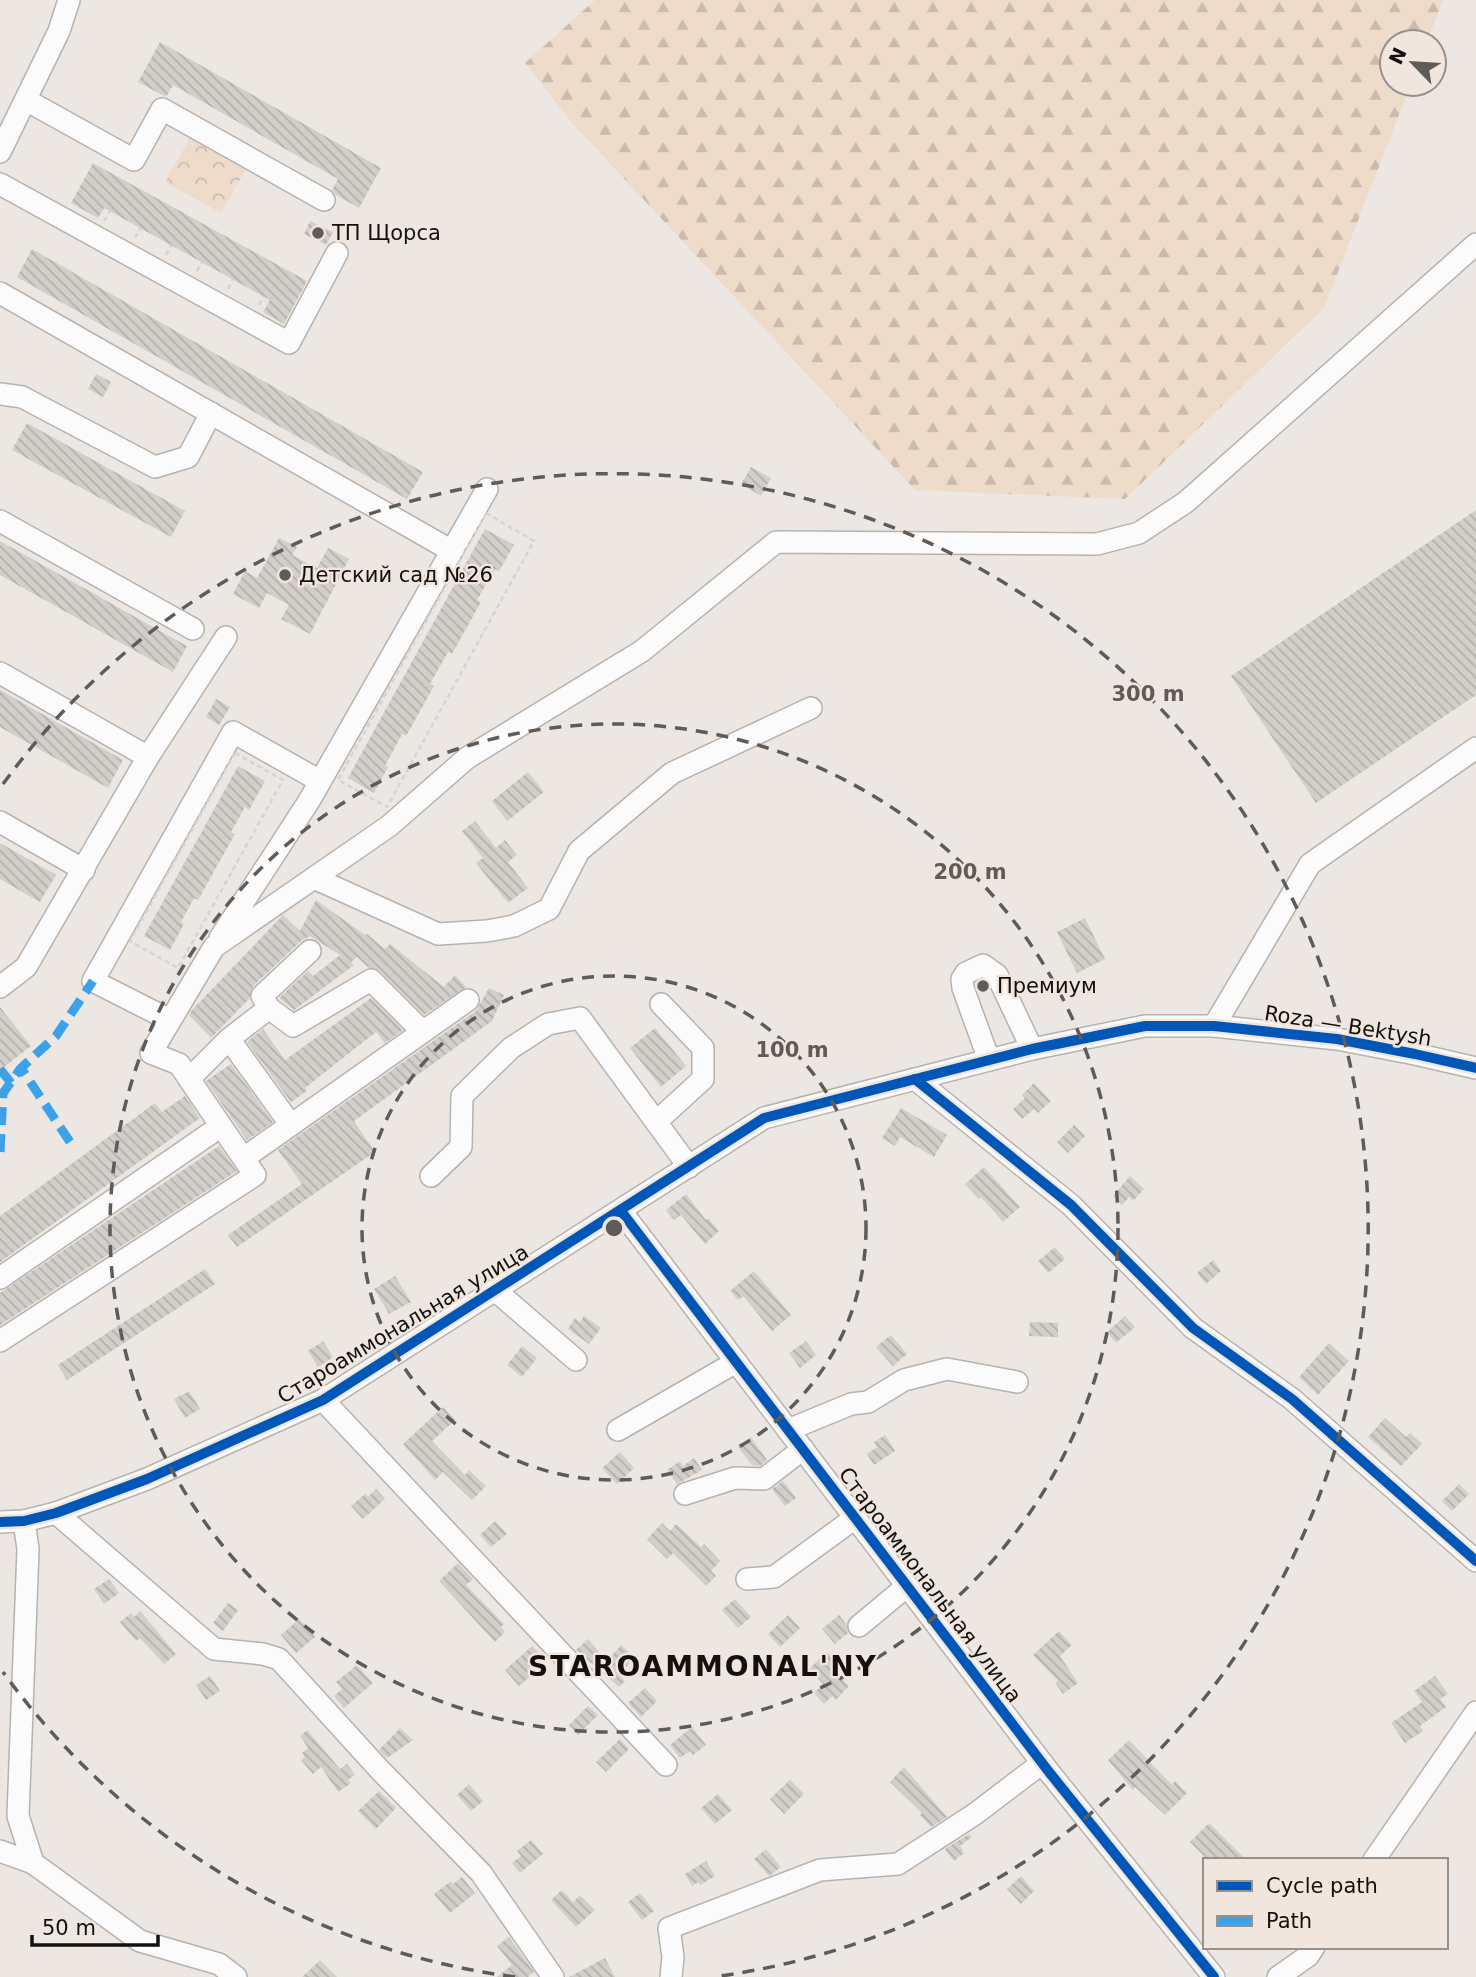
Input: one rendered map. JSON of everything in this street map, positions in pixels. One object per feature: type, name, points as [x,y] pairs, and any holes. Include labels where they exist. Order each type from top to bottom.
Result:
[{"type":"street","points":[[0,152],[59,31],[69,0]]},
{"type":"street","points":[[26,100],[134,160],[162,110],[324,200]]},
{"type":"street","points":[[0,184],[289,343],[337,253]]},
{"type":"street","points":[[214,947],[389,826],[467,758],[642,651],[776,542],[1097,544],[1139,533],[1186,502],[1476,244]]},
{"type":"street","points":[[0,293],[452,551]]},
{"type":"street","points":[[0,394],[22,397],[155,467],[188,457],[211,413]]},
{"type":"street","points":[[0,1340],[255,1175],[179,1064],[151,1052],[214,947],[329,780],[488,489]]},
{"type":"street","points":[[0,521],[193,629]]},
{"type":"street","points":[[0,987],[26,967],[148,757],[226,637]]},
{"type":"street","points":[[0,673],[148,757]]},
{"type":"street","points":[[314,877],[438,934],[487,931],[514,926],[548,909],[579,851],[672,773],[811,708]]},
{"type":"street","points":[[170,1020],[93,981],[233,732],[329,780]]},
{"type":"street","points":[[1214,1026],[1310,864],[1476,748]]},
{"type":"street","points":[[0,822],[84,870]]},
{"type":"street","points":[[310,951],[262,996],[269,1008],[293,1026],[371,980],[422,1031]]},
{"type":"street","points":[[989,1060],[962,979],[983,965],[997,975],[1032,1049]]},
{"type":"street","points":[[243,1158],[468,1000]]},
{"type":"street","points":[[656,1122],[703,1079],[703,1048],[661,1004]]},
{"type":"street","points":[[978,1030],[985,1013],[996,1007],[1006,1005],[1014,1012]]},
{"type":"street","points":[[189,1079],[229,1040],[269,1008]]},
{"type":"street","points":[[431,1176],[461,1147],[462,1097],[511,1048],[548,1024],[580,1018],[689,1167]]},
{"type":"street","name":"Староаммональная улица","points":[[0,1522],[24,1521],[56,1513],[147,1479],[323,1400],[764,1118],[1032,1049],[1144,1026],[1214,1026]]},
{"type":"street","name":"Roza — Bektysh","points":[[1214,1026],[1337,1039],[1476,1068]]},
{"type":"street","points":[[229,1040],[290,1125]]},
{"type":"street","points":[[915,1079],[1071,1205],[1194,1328],[1292,1399],[1476,1561]]},
{"type":"street","points":[[0,1278],[221,1126]]},
{"type":"street","name":"Староаммональная улица","points":[[621,1211],[1042,1763],[1214,1977]]},
{"type":"street","points":[[496,1291],[576,1360]]},
{"type":"street","points":[[618,1430],[736,1362]]},
{"type":"street","points":[[789,1430],[851,1404],[868,1402],[904,1380],[947,1369],[1017,1382]]},
{"type":"street","points":[[323,1400],[666,1765]]},
{"type":"street","points":[[685,1494],[735,1478],[764,1479],[803,1449]]},
{"type":"street","points":[[56,1513],[214,1649],[263,1654],[279,1659],[379,1769],[481,1873],[553,1977]]},
{"type":"street","points":[[747,1579],[774,1577],[855,1518]]},
{"type":"street","points":[[24,1521],[28,1549],[19,1816],[33,1863]]},
{"type":"street","points":[[859,1626],[907,1586]]},
{"type":"street","points":[[1375,1858],[1476,1713]]},
{"type":"street","points":[[671,1977],[673,1957],[669,1928],[820,1870],[898,1864],[975,1814],[1042,1763]]},
{"type":"street","points":[[0,1851],[33,1863],[140,1941],[219,1964],[236,1977]]},
{"type":"street","points":[[1278,1977],[1308,1956],[1313,1949]]},
{"type":"path","points":[[486,513],[534,541],[387,807],[329,780],[486,513]]},
{"type":"path","points":[[235,752],[283,780],[178,968],[130,941],[235,752]]},
{"type":"green space","points":[[595,0],[1443,0],[1432,28],[1378,28],[1378,98],[1406,98],[1324,308],[1125,499],[915,490],[573,124],[525,63]]},
{"type":"green space","points":[[191,136],[247,167],[221,213],[165,182]]},
{"type":"building","points":[[160,42],[381,168],[359,208],[332,190],[338,179],[173,85],[166,97],[138,82]]},
{"type":"building","points":[[93,163],[307,281],[284,324],[263,312],[270,300],[104,208],[98,218],[71,203]]},
{"type":"building","name":"ТП Щорса","points":[[310,221],[333,232],[326,245],[304,234]]},
{"type":"building","points":[[32,249],[423,472],[407,499],[17,277]]},
{"type":"building","points":[[96,374],[111,382],[103,397],[88,389]]},
{"type":"building","points":[[27,423],[185,511],[171,537],[12,450]]},
{"type":"building","points":[[751,467],[771,478],[761,496],[741,484]]},
{"type":"building","points":[[1476,510],[1476,695],[1316,803],[1231,676]]},
{"type":"building","points":[[485,529],[514,545],[499,571],[495,569],[477,600],[481,602],[452,654],[448,652],[430,684],[434,686],[406,736],[402,734],[374,793],[348,778]]},
{"type":"building","points":[[279,538],[297,547],[292,555],[317,568],[328,548],[349,559],[310,634],[281,619],[289,605],[267,593],[259,608],[233,594],[245,571],[257,578]]},
{"type":"building","points":[[0,541],[187,646],[173,672],[0,575]]},
{"type":"building","points":[[0,690],[123,760],[108,788],[0,727]]},
{"type":"building","points":[[216,699],[230,707],[219,725],[206,717]]},
{"type":"building","points":[[238,766],[265,781],[249,810],[245,807],[231,832],[235,834],[198,900],[194,898],[170,950],[144,936]]},
{"type":"building","points":[[528,772],[544,792],[507,821],[492,801]]},
{"type":"building","points":[[475,821],[496,848],[505,840],[517,855],[508,862],[528,888],[508,903],[476,863],[483,858],[462,831]]},
{"type":"building","points":[[0,843],[56,875],[40,902],[0,879]]},
{"type":"building","points":[[316,900],[385,949],[390,944],[444,987],[455,975],[466,987],[424,1015],[380,971],[368,967],[357,957],[351,962],[354,965],[294,1010],[279,998],[308,971],[313,976],[340,955],[310,936],[301,941],[253,986],[249,999],[211,1038],[189,1015],[191,1011],[283,915],[300,931]]},
{"type":"building","points":[[1085,918],[1105,959],[1077,973],[1057,932]]},
{"type":"building","points":[[489,988],[504,995],[492,1021],[354,1121],[375,1152],[237,1247],[228,1235],[302,1184],[278,1150],[476,1011]]},
{"type":"building","points":[[371,998],[403,1030],[385,1043],[376,1032],[291,1102],[247,1042],[263,1029],[285,1060]]},
{"type":"building","points":[[0,1007],[31,1046],[0,1070]]},
{"type":"building","points":[[655,1028],[686,1066],[661,1087],[630,1048]]},
{"type":"building","points":[[231,1064],[273,1122],[247,1140],[206,1081]]},
{"type":"building","points":[[1034,1083],[1051,1101],[1038,1113],[1034,1109],[1022,1119],[1013,1109],[1025,1098],[1022,1095]]},
{"type":"building","points":[[185,1096],[200,1118],[0,1262],[0,1216],[155,1103],[162,1112]]},
{"type":"building","points":[[901,1108],[947,1135],[934,1157],[900,1137],[895,1146],[882,1138]]},
{"type":"building","points":[[1074,1125],[1085,1136],[1068,1153],[1057,1142]]},
{"type":"building","points":[[219,1146],[237,1171],[0,1325],[0,1293]]},
{"type":"building","points":[[984,1167],[1020,1207],[1003,1222],[981,1197],[979,1199],[965,1184]]},
{"type":"building","points":[[1130,1176],[1144,1189],[1133,1201],[1129,1197],[1122,1205],[1113,1196]]},
{"type":"building","points":[[686,1194],[706,1220],[708,1218],[719,1231],[705,1244],[681,1215],[674,1220],[666,1210]]},
{"type":"building","points":[[1055,1247],[1065,1259],[1048,1273],[1038,1261]]},
{"type":"building","points":[[1213,1260],[1221,1271],[1206,1284],[1197,1273]]},
{"type":"building","points":[[205,1269],[215,1284],[67,1380],[58,1365]]},
{"type":"building","points":[[754,1271],[791,1315],[772,1331],[743,1296],[738,1300],[730,1291]]},
{"type":"building","points":[[395,1276],[411,1302],[389,1314],[374,1289]]},
{"type":"building","points":[[584,1316],[601,1328],[589,1344],[568,1329],[575,1318],[580,1322]]},
{"type":"building","points":[[1125,1316],[1135,1327],[1116,1343],[1107,1332]]},
{"type":"building","points":[[1030,1322],[1058,1323],[1058,1337],[1029,1336]]},
{"type":"building","points":[[891,1335],[907,1354],[893,1366],[876,1347]]},
{"type":"building","points":[[323,1341],[333,1357],[318,1367],[308,1351]]},
{"type":"building","points":[[806,1341],[816,1355],[800,1368],[789,1353]]},
{"type":"building","points":[[1329,1343],[1349,1361],[1318,1395],[1299,1377]]},
{"type":"building","points":[[522,1346],[537,1358],[522,1377],[507,1365]]},
{"type":"building","points":[[189,1391],[200,1409],[185,1418],[174,1399]]},
{"type":"building","points":[[443,1407],[455,1420],[432,1441],[465,1475],[469,1470],[486,1486],[472,1500],[443,1472],[435,1480],[403,1444]]},
{"type":"building","points":[[1385,1418],[1406,1437],[1410,1433],[1422,1444],[1401,1466],[1368,1437]]},
{"type":"building","points":[[885,1435],[895,1451],[874,1465],[867,1454],[877,1447],[874,1442]]},
{"type":"building","points":[[751,1437],[767,1460],[760,1466],[752,1465],[738,1447]]},
{"type":"building","points":[[620,1452],[634,1468],[617,1484],[602,1468]]},
{"type":"building","points":[[694,1458],[702,1470],[677,1484],[667,1470],[680,1461],[683,1466]]},
{"type":"building","points":[[783,1481],[796,1498],[785,1506],[772,1489]]},
{"type":"building","points":[[1459,1484],[1469,1494],[1452,1511],[1442,1501]]},
{"type":"building","points":[[376,1489],[385,1499],[363,1519],[351,1506],[365,1494],[368,1497]]},
{"type":"building","points":[[495,1521],[507,1534],[491,1547],[480,1535]]},
{"type":"building","points":[[662,1523],[670,1531],[676,1524],[701,1547],[704,1544],[720,1561],[711,1571],[716,1576],[706,1586],[673,1553],[667,1559],[647,1539]]},
{"type":"building","points":[[458,1563],[473,1579],[466,1585],[504,1624],[501,1627],[505,1632],[495,1642],[439,1581]]},
{"type":"building","points":[[109,1579],[119,1593],[104,1604],[94,1589]]},
{"type":"building","points":[[735,1599],[751,1617],[738,1628],[722,1610]]},
{"type":"building","points":[[228,1603],[238,1610],[223,1631],[213,1623]]},
{"type":"building","points":[[140,1611],[176,1654],[164,1664],[140,1638],[136,1641],[120,1622],[131,1613],[134,1617]]},
{"type":"building","points":[[788,1615],[800,1628],[780,1647],[768,1634]]},
{"type":"building","points":[[839,1615],[846,1624],[848,1633],[835,1644],[822,1629]]},
{"type":"building","points":[[299,1619],[315,1637],[296,1653],[281,1635]]},
{"type":"building","points":[[1059,1631],[1072,1645],[1060,1656],[1078,1683],[1063,1694],[1055,1683],[1058,1681],[1033,1655]]},
{"type":"building","points":[[588,1639],[607,1661],[621,1645],[635,1657],[620,1674],[616,1671],[625,1681],[619,1687],[576,1650]]},
{"type":"building","points":[[532,1646],[542,1657],[527,1670],[532,1675],[519,1686],[505,1670]]},
{"type":"building","points":[[827,1652],[837,1662],[831,1668],[849,1686],[836,1700],[832,1696],[824,1704],[814,1693],[823,1684],[809,1669]]},
{"type":"building","points":[[357,1665],[373,1683],[344,1708],[334,1696],[342,1689],[336,1682]]},
{"type":"building","points":[[210,1676],[220,1691],[206,1700],[196,1685]]},
{"type":"building","points":[[1435,1676],[1448,1694],[1440,1699],[1446,1707],[1420,1726],[1423,1731],[1405,1743],[1391,1723],[1422,1702],[1414,1691]]},
{"type":"building","points":[[645,1688],[657,1701],[641,1717],[628,1703]]},
{"type":"building","points":[[588,1706],[598,1715],[578,1735],[569,1725]]},
{"type":"building","points":[[692,1727],[706,1745],[693,1755],[690,1751],[680,1758],[670,1745]]},
{"type":"building","points":[[400,1728],[413,1740],[387,1758],[379,1750]]},
{"type":"building","points":[[307,1730],[340,1769],[347,1764],[355,1775],[348,1780],[351,1783],[338,1792],[321,1767],[313,1774],[301,1760],[305,1757],[302,1753],[308,1748],[300,1736]]},
{"type":"building","points":[[620,1739],[629,1749],[606,1772],[596,1762]]},
{"type":"building","points":[[1129,1740],[1172,1785],[1175,1781],[1187,1793],[1165,1815],[1135,1787],[1133,1790],[1108,1760]]},
{"type":"building","points":[[904,1767],[947,1817],[931,1827],[920,1815],[922,1813],[890,1782]]},
{"type":"building","points":[[790,1780],[804,1794],[784,1814],[770,1799]]},
{"type":"building","points":[[469,1784],[483,1801],[471,1811],[457,1795]]},
{"type":"building","points":[[379,1791],[396,1808],[376,1829],[358,1811]]},
{"type":"building","points":[[718,1794],[732,1810],[715,1824],[701,1808]]},
{"type":"building","points":[[1209,1823],[1244,1858],[1206,1858],[1190,1842]]},
{"type":"building","points":[[969,1834],[972,1837],[960,1846],[964,1853],[954,1861],[945,1849]]},
{"type":"building","points":[[531,1840],[543,1854],[520,1873],[512,1863],[521,1856],[517,1851]]},
{"type":"building","points":[[766,1849],[781,1867],[769,1876],[754,1859]]},
{"type":"building","points":[[706,1861],[715,1876],[700,1885],[698,1882],[692,1886],[685,1874]]},
{"type":"building","points":[[1021,1876],[1034,1891],[1021,1904],[1007,1889]]},
{"type":"building","points":[[462,1877],[475,1893],[450,1913],[434,1894],[451,1881],[453,1884]]},
{"type":"building","points":[[562,1890],[573,1902],[580,1895],[595,1910],[576,1927],[551,1900]]},
{"type":"building","points":[[640,1893],[654,1911],[642,1920],[628,1902]]},
{"type":"building","points":[[509,1937],[534,1972],[528,1977],[497,1977],[512,1965],[497,1946]]},
{"type":"building","points":[[605,1958],[615,1977],[569,1977]]},
{"type":"building","points":[[320,1960],[337,1977],[302,1977]]},
{"type":"marked path","points":[[70,1142],[21,1068],[56,1036],[93,981]]},
{"type":"marked path","points":[[0,1152],[3,1093],[21,1068]]},
{"type":"marked path","points":[[0,1069],[11,1083]]},
{"type":"cycle path","points":[[0,1522],[24,1521],[56,1513],[147,1479],[323,1400],[764,1118],[1032,1049],[1145,1026],[1214,1026],[1337,1039],[1476,1068]]},
{"type":"cycle path","points":[[915,1079],[1071,1205],[1193,1328],[1292,1399],[1476,1561]]},
{"type":"cycle path","points":[[621,1211],[1049,1772],[1214,1977]]},
{"type":"place","name":"ТП Щорса","points":[[318,233]]},
{"type":"place","name":"Детский сад №26","points":[[285,575]]},
{"type":"place","name":"Премиум","points":[[983,986]]},
{"type":"district","name":"STAROAMMONAL'NY","points":[[703,1666]]}]
